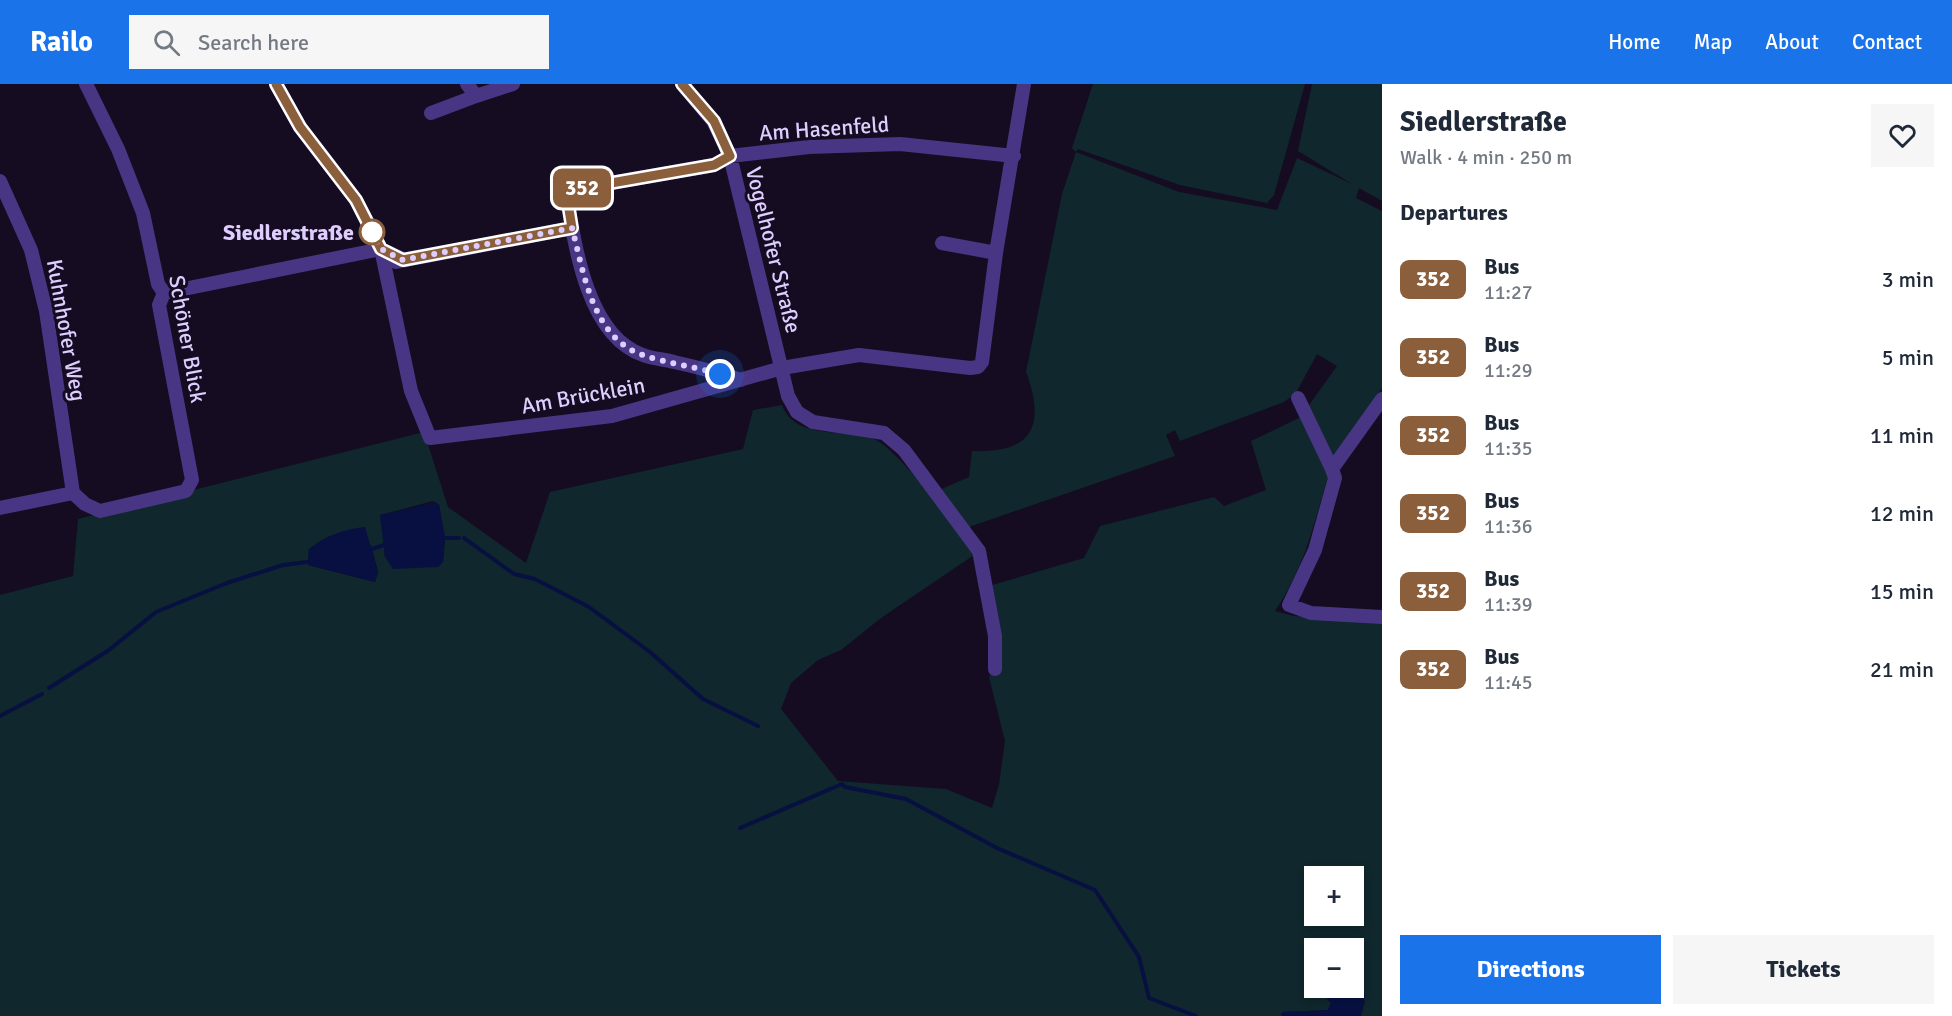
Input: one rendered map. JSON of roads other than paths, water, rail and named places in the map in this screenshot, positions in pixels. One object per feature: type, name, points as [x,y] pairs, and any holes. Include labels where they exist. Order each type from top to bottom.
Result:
[{"type":"street","name":"Schöner Blick","points":[[73,493],[85,504],[100,512],[186,491],[192,480],[159,305],[164,293],[158,284],[143,213],[117,149],[86,84]]},
{"type":"street","points":[[276,84],[300,127],[356,200],[381,249],[386,265],[572,228],[588,289],[602,322],[622,344],[643,355],[741,380]]},
{"type":"street","points":[[467,84],[476,96]]},
{"type":"street","points":[[431,113],[513,84]]},
{"type":"street","name":"Vogelhofer Straße","points":[[682,84],[714,121],[730,156],[788,396],[797,412],[813,422],[884,433],[904,450],[979,551],[995,636],[995,669]]},
{"type":"street","points":[[942,243],[996,253],[1014,156],[1024,84]]},
{"type":"street","name":"Am Hasenfeld","points":[[572,228],[567,197],[571,190],[714,165],[730,156],[809,147],[900,144],[1014,156]]},
{"type":"street","name":"Kuhnhofer Weg","points":[[0,181],[31,250],[46,311],[73,493]]},
{"type":"street","points":[[164,293],[381,249],[403,260]]},
{"type":"street","name":"Am Brücklein","points":[[386,265],[411,391],[430,438],[612,416],[782,368],[859,355],[978,367],[982,362],[996,253]]},
{"type":"street","points":[[1298,398],[1335,478],[1315,550],[1304,579],[1289,604],[1293,608],[1311,613],[1382,617]]},
{"type":"street","points":[[1332,469],[1382,399]]},
{"type":"street","points":[[0,508],[73,493]]},
{"type":"waterway","points":[[445,538],[459,538]]},
{"type":"waterway","points":[[464,538],[514,574],[535,579],[589,607],[650,652],[703,699],[758,726]]},
{"type":"waterway","points":[[372,549],[384,545]]},
{"type":"waterway","points":[[49,688],[109,650],[156,612],[227,583],[283,565],[307,562]]},
{"type":"waterway","points":[[0,716],[42,694]]},
{"type":"waterway","points":[[740,828],[842,784],[845,787],[906,799],[997,848],[1095,890],[1139,957],[1149,998],[1196,1016]]},
{"type":"place","name":"Siedlerstraße","points":[[372,232]]}]
